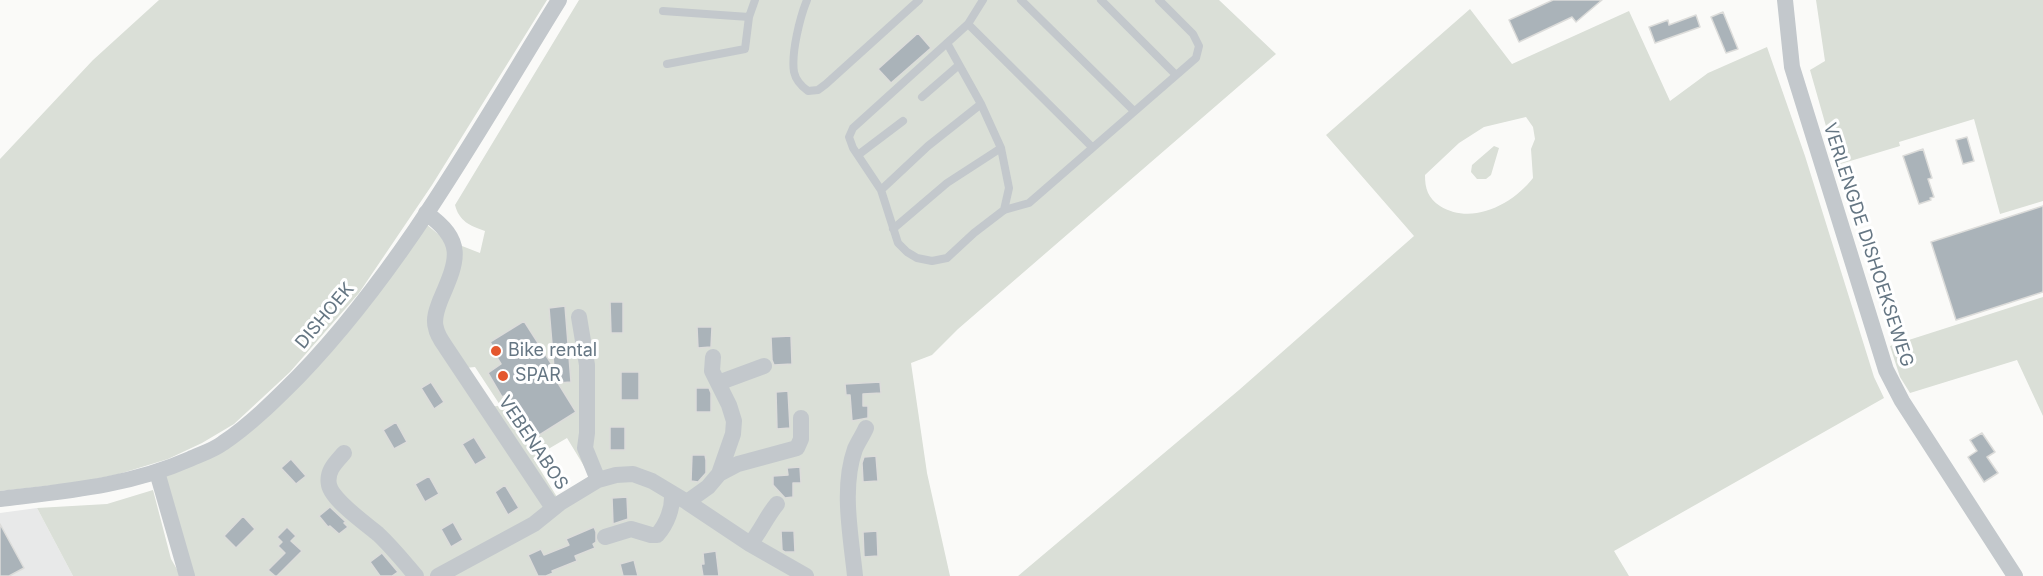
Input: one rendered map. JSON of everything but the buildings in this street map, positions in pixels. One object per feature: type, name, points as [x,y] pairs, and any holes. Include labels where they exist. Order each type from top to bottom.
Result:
[{"type":"street","name":"DISHOEK","points":[[0,499],[103,486],[157,472],[222,444],[276,400],[323,351],[374,287],[426,213],[559,0]]},
{"type":"street","name":"VERLENGDE DISHOEKSEWEG","points":[[1785,0],[1792,68],[1886,370],[1902,401],[2015,576]]},
{"type":"street","name":"VEBENABOS","points":[[426,213],[443,226],[454,243],[455,265],[436,313],[436,328],[447,349],[553,508]]},
{"type":"street","name":"VEBENABOS","points":[[579,317],[587,365],[585,448],[598,480]]},
{"type":"street","points":[[687,502],[708,487],[719,474],[733,434],[734,421],[729,405],[712,371],[712,357]]},
{"type":"street","points":[[718,383],[764,366]]},
{"type":"street","points":[[719,474],[738,464],[798,448],[801,439],[801,418]]},
{"type":"street","points":[[855,576],[849,506],[849,474],[855,449],[866,428]]},
{"type":"street","points":[[344,453],[330,471],[329,485],[334,494],[358,519],[378,535],[416,576]]},
{"type":"street","points":[[157,472],[187,576]]},
{"type":"street","name":"VEBENABOS","points":[[438,576],[534,524],[553,508],[598,480],[616,475],[633,474],[652,481],[750,544],[806,576]]},
{"type":"street","points":[[605,537],[631,529],[657,535],[673,504],[672,493]]},
{"type":"street","points":[[750,544],[760,532],[765,518],[777,504]]},
{"type":"lane","points":[[667,64],[745,49],[749,17],[755,0]]},
{"type":"lane","points":[[807,0],[802,11],[794,72],[800,85],[808,92],[818,90],[826,84],[919,0]]},
{"type":"lane","points":[[984,0],[968,24],[853,128],[849,137],[881,190],[898,243],[917,258],[932,261],[947,258],[1004,210],[1029,203],[1196,58],[1199,46],[1193,34],[1159,0]]},
{"type":"lane","points":[[1021,0],[1134,111]]},
{"type":"lane","points":[[1101,0],[1176,75]]},
{"type":"lane","points":[[663,11],[749,17]]},
{"type":"lane","points":[[968,24],[1092,147]]},
{"type":"lane","points":[[947,43],[981,104],[1001,148],[1009,188],[1004,210]]},
{"type":"lane","points":[[922,97],[958,65]]},
{"type":"lane","points":[[881,190],[928,146],[981,104]]},
{"type":"lane","points":[[858,155],[903,121]]},
{"type":"lane","points":[[893,229],[947,183],[1001,148]]},
{"type":"shaded area","points":[[159,0],[547,0],[432,185],[359,293],[290,372],[234,424],[168,459],[119,474],[81,482],[0,491],[0,159],[93,60]]},
{"type":"shaded area","points":[[579,0],[1219,0],[1276,54],[958,329],[932,355],[911,363],[927,473],[950,576],[73,576],[37,508],[107,504],[153,490],[171,559],[178,571],[163,477],[226,448],[426,224],[444,239],[480,253],[485,231],[466,222],[459,215],[455,205]],"holes":[[[475,367],[500,405],[499,406],[481,407],[455,369]],[[567,438],[590,476],[557,497],[533,458]]]},
{"type":"shaded area","points":[[1816,0],[2043,0],[2043,201],[2000,214],[1974,119],[1899,142],[1900,146],[1837,165],[1810,70],[1825,61]]},
{"type":"shaded area","points":[[1470,9],[1512,64],[1629,11],[1670,101],[1708,73],[1767,47],[1805,156],[1874,377],[1884,398],[1614,551],[1629,576],[1018,576],[1239,390],[1414,236],[1326,135]],"holes":[[[1526,117],[1533,127],[1535,139],[1531,149],[1533,178],[1515,196],[1491,209],[1465,214],[1452,212],[1440,206],[1430,196],[1425,175],[1459,143],[1484,127]]]},
{"type":"shaded area","points":[[1494,146],[1499,148],[1491,175],[1486,179],[1477,179],[1471,172],[1472,165]]},
{"type":"shaded area","points":[[2043,297],[2043,416],[2017,360],[1910,393],[1900,377],[1890,346]]},
{"type":"shaded area","points":[[37,508],[73,576],[0,576],[0,513]]},
{"type":"place","name":"Bike rental","points":[[496,351]]},
{"type":"place","name":"SPAR","points":[[503,376]]}]
